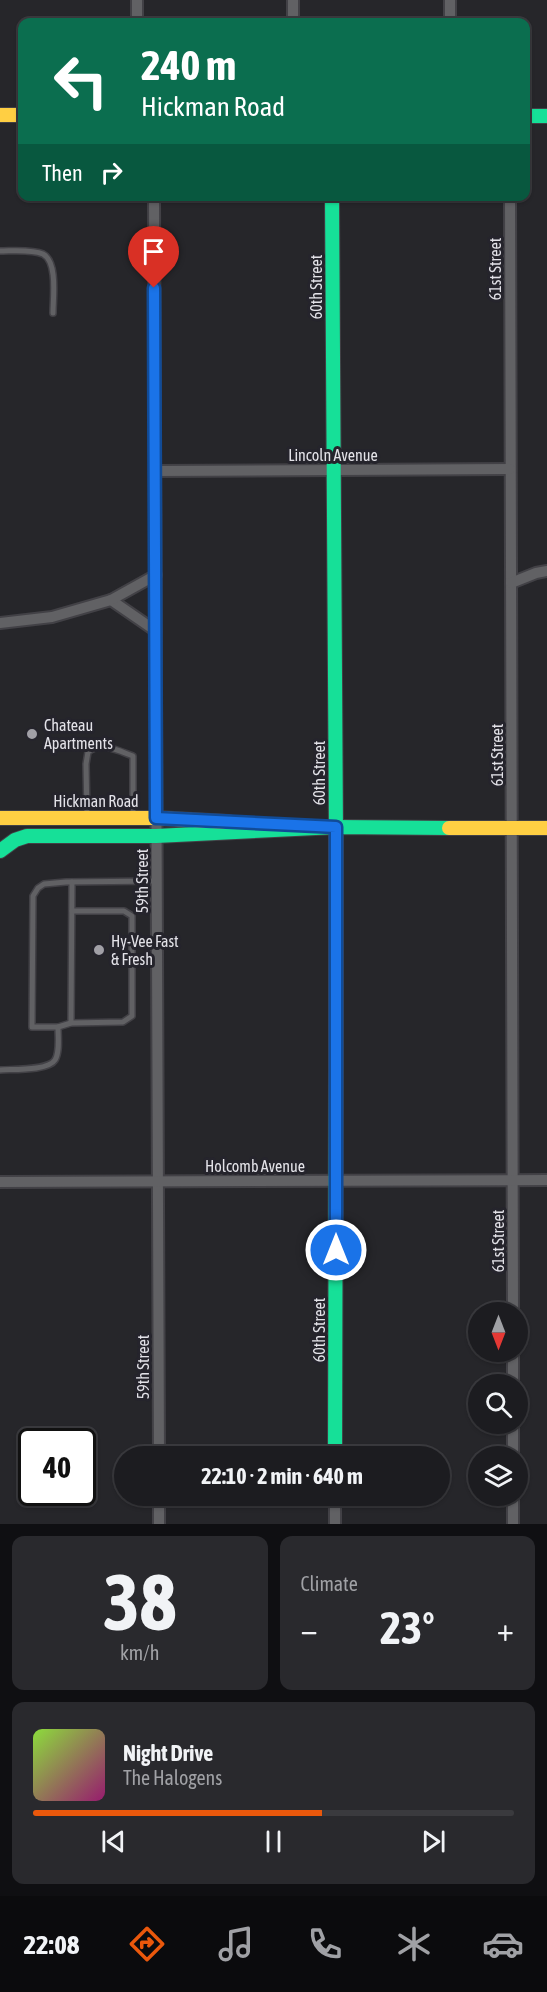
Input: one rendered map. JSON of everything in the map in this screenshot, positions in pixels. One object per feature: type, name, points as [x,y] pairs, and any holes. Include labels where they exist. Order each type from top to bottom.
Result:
[{"type":"street","points":[[137,0],[137,18]]},
{"type":"street","points":[[293,18],[294,0]]},
{"type":"street","points":[[450,0],[450,18]]},
{"type":"street","points":[[0,115],[18,115]]},
{"type":"street","points":[[530,116],[547,116]]},
{"type":"street","name":"59th Street","points":[[154,201],[159,1446]]},
{"type":"street","name":"60th Street","points":[[332,201],[336,827],[335,1446]]},
{"type":"street","name":"61st Street","points":[[510,201],[513,1302]]},
{"type":"street","name":"Lincoln Avenue","points":[[155,471],[510,469]]},
{"type":"street","points":[[511,582],[547,571]]},
{"type":"street","points":[[0,623],[52,616],[111,600],[156,575]]},
{"type":"street","points":[[111,600],[156,631]]},
{"type":"street","name":"Hickman Road","points":[[0,818],[156,818],[336,827],[547,827]]},
{"type":"street","name":"Hickman Road","points":[[0,837],[156,836],[336,827]]},
{"type":"street","points":[[0,852],[15,840],[27,836]]},
{"type":"street","name":"Holcomb Avenue","points":[[0,1182],[547,1180]]},
{"type":"street","points":[[159,1506],[159,1524]]},
{"type":"street","points":[[335,1506],[335,1524]]},
{"type":"street","points":[[513,1506],[513,1524]]},
{"type":"lane","points":[[0,251],[41,253],[49,258],[53,271],[53,312]]},
{"type":"lane","points":[[87,818],[86,764],[88,753],[95,747],[108,748],[133,756],[132,818]]},
{"type":"lane","points":[[72,911],[130,913],[133,924],[132,1016],[123,1022],[71,1023],[58,1027],[32,1027],[33,896],[38,888],[45,884],[72,882],[157,881]]},
{"type":"lane","points":[[71,1023],[72,882]]},
{"type":"lane","points":[[0,1070],[36,1068],[51,1064],[55,1060],[58,1048],[58,1027]]},
{"type":"traffic: fast","points":[[530,116],[547,116]]},
{"type":"traffic: fast","points":[[332,201],[336,836]]},
{"type":"traffic: fast","points":[[0,851],[15,840],[27,836],[156,836],[336,827],[449,828]]},
{"type":"traffic: fast","points":[[335,1446],[336,1068]]},
{"type":"traffic: slow","points":[[0,115],[18,115]]},
{"type":"traffic: slow","points":[[0,818],[156,818],[229,822]]},
{"type":"traffic: slow","points":[[449,828],[547,828]]},
{"type":"traffic: slow","points":[[336,836],[336,1068]]},
{"type":"place","name":"Chateau Apartments","points":[[32,734]]},
{"type":"place","name":"Hy-Vee Fast & Fresh","points":[[99,950]]},
{"type":"route","points":[[154,288],[156,818],[336,827],[336,1250]]}]
